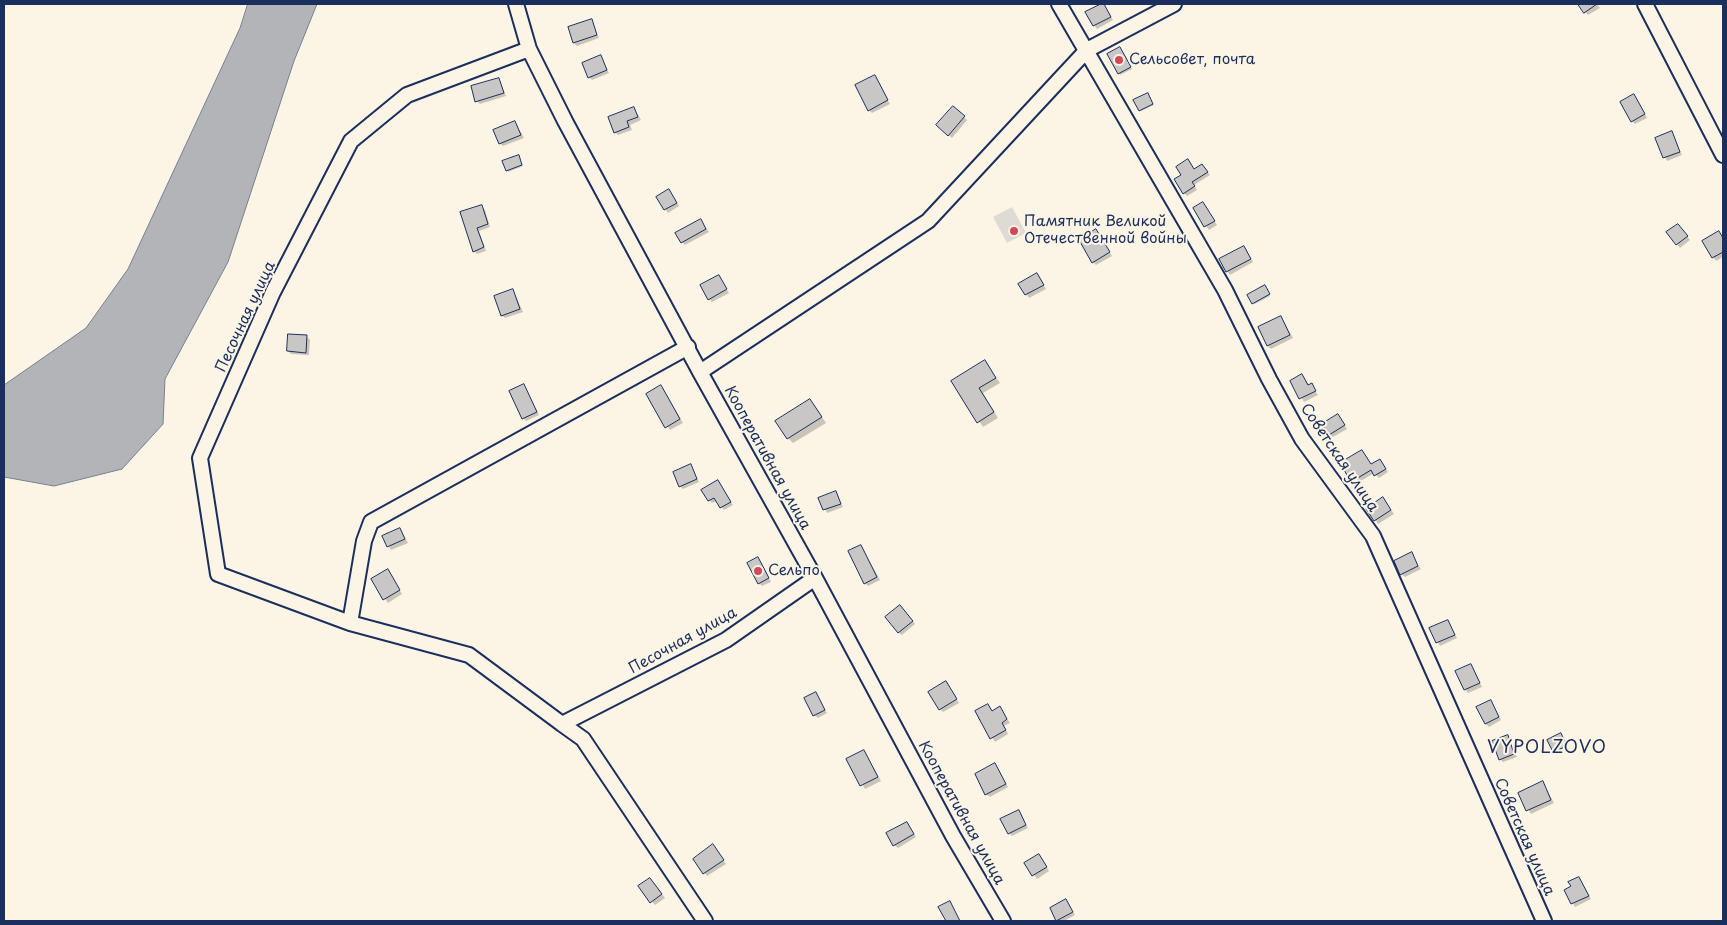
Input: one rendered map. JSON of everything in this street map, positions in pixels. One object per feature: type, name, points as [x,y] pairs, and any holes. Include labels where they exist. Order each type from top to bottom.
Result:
[{"type":"street","name":"Кооперативная улица","points":[[516,4],[529,49],[564,121],[688,346],[700,372],[815,578],[953,836],[1003,921]]},
{"type":"street","name":"Советская улица","points":[[1059,4],[1225,290],[1269,379],[1302,439],[1373,536],[1544,921]]},
{"type":"street","points":[[700,372],[928,221],[1087,50],[1174,4]]},
{"type":"street","points":[[1645,4],[1723,155]]},
{"type":"street","name":"Песочная улица","points":[[529,49],[407,95],[351,141],[273,292],[200,458],[218,574],[350,623],[469,656],[583,739],[705,921]]},
{"type":"street","points":[[350,623],[364,541],[371,522],[688,346]]},
{"type":"street","name":"Песочная улица","points":[[562,724],[726,640],[815,578]]},
{"type":"shaded area","points":[[248,4],[317,4],[294,61],[228,262],[165,379],[163,424],[122,469],[54,486],[4,477],[4,385],[86,328],[128,269],[240,28]]},
{"type":"shaded area","points":[[1012,207],[1026,233],[1007,243],[993,217]]},
{"type":"building","points":[[1104,4],[1111,17],[1093,26],[1085,12]]},
{"type":"building","points":[[1578,4],[1597,4],[1584,13]]},
{"type":"building","points":[[592,19],[597,35],[573,43],[568,27]]},
{"type":"building","name":"Сельсовет, почта","points":[[1120,47],[1131,67],[1118,74],[1107,54]]},
{"type":"building","points":[[601,55],[607,70],[588,78],[582,63]]},
{"type":"building","points":[[875,75],[888,100],[868,111],[855,85]]},
{"type":"building","points":[[499,78],[504,93],[475,102],[471,86]]},
{"type":"building","name":"Сельсовет, почта","points":[[1148,93],[1153,104],[1139,111],[1133,100]]},
{"type":"building","points":[[1634,94],[1645,114],[1631,122],[1620,102]]},
{"type":"building","points":[[953,106],[965,116],[948,136],[936,125]]},
{"type":"building","points":[[634,107],[638,117],[627,121],[629,127],[614,133],[608,117]]},
{"type":"building","points":[[515,121],[521,135],[499,144],[493,130]]},
{"type":"building","points":[[1672,131],[1680,152],[1663,158],[1655,138]]},
{"type":"building","points":[[519,155],[522,165],[506,171],[502,161]]},
{"type":"building","points":[[1188,159],[1194,169],[1202,164],[1208,172],[1192,182],[1195,186],[1183,194],[1174,179],[1181,175],[1176,167]]},
{"type":"building","points":[[669,189],[677,203],[664,210],[656,197]]},
{"type":"building","points":[[1203,202],[1215,221],[1204,227],[1193,208]]},
{"type":"building","points":[[482,205],[488,224],[477,228],[484,247],[473,252],[460,212]]},
{"type":"building","points":[[701,219],[706,229],[681,243],[675,233]]},
{"type":"building","points":[[1678,224],[1688,236],[1676,245],[1666,232]]},
{"type":"building","points":[[1096,229],[1110,252],[1092,263],[1079,240]]},
{"type":"building","points":[[1719,231],[1723,238],[1723,252],[1712,258],[1702,241]]},
{"type":"building","points":[[1244,246],[1251,259],[1226,272],[1219,259]]},
{"type":"building","points":[[1037,273],[1044,285],[1025,295],[1018,284]]},
{"type":"building","points":[[719,275],[727,289],[708,300],[700,285]]},
{"type":"building","points":[[1265,285],[1270,294],[1252,304],[1247,295]]},
{"type":"building","points":[[513,289],[520,309],[501,316],[494,296]]},
{"type":"building","points":[[1281,316],[1290,335],[1267,346],[1258,327]]},
{"type":"building","points":[[288,334],[307,335],[306,353],[287,351]]},
{"type":"building","points":[[985,360],[996,378],[979,388],[994,412],[977,423],[951,381]]},
{"type":"building","points":[[1302,374],[1308,385],[1312,383],[1316,391],[1299,399],[1290,381]]},
{"type":"building","points":[[524,384],[537,412],[522,419],[509,391]]},
{"type":"building","points":[[661,385],[680,419],[665,428],[646,394]]},
{"type":"building","points":[[810,399],[822,417],[787,439],[775,421]]},
{"type":"building","points":[[1338,414],[1345,425],[1329,435],[1322,424]]},
{"type":"building","points":[[1362,450],[1371,464],[1380,459],[1386,469],[1374,476],[1371,470],[1351,482],[1340,463]]},
{"type":"building","points":[[691,464],[697,479],[679,487],[673,472]]},
{"type":"building","points":[[718,480],[731,502],[720,508],[714,498],[708,501],[701,490]]},
{"type":"building","points":[[836,491],[841,504],[823,510],[818,498]]},
{"type":"building","points":[[1383,497],[1391,510],[1374,521],[1366,509]]},
{"type":"building","points":[[400,528],[405,539],[387,547],[382,536]]},
{"type":"building","points":[[861,545],[877,577],[864,584],[848,551]]},
{"type":"building","points":[[1412,552],[1418,566],[1400,575],[1394,561]]},
{"type":"building","name":"Сельпо","points":[[758,557],[769,578],[758,584],[747,563]]},
{"type":"building","points":[[388,569],[400,590],[383,600],[371,579]]},
{"type":"building","points":[[900,605],[913,621],[898,633],[885,617]]},
{"type":"building","points":[[1448,620],[1455,635],[1436,643],[1429,628]]},
{"type":"building","points":[[1471,664],[1480,683],[1464,690],[1455,671]]},
{"type":"building","points":[[946,681],[957,699],[939,710],[928,692]]},
{"type":"building","points":[[816,692],[825,710],[813,716],[804,698]]},
{"type":"building","points":[[1491,700],[1499,717],[1485,724],[1476,707]]},
{"type":"building","points":[[988,704],[992,711],[1000,706],[1007,719],[1002,723],[1006,730],[990,739],[975,711]]},
{"type":"building","points":[[1561,733],[1567,746],[1553,752],[1547,740]]},
{"type":"building","points":[[1508,735],[1514,754],[1499,760],[1492,741]]},
{"type":"building","points":[[864,750],[878,777],[860,786],[846,759]]},
{"type":"building","points":[[995,763],[1006,784],[985,795],[975,774]]},
{"type":"building","points":[[1543,781],[1551,800],[1526,811],[1518,793]]},
{"type":"building","points":[[1019,810],[1026,825],[1008,834],[1000,819]]},
{"type":"building","points":[[907,822],[914,834],[893,846],[886,833]]},
{"type":"building","points":[[713,844],[724,860],[703,874],[693,859]]},
{"type":"building","points":[[1039,854],[1047,867],[1032,876],[1024,863]]},
{"type":"building","points":[[1579,877],[1589,896],[1571,904],[1564,890],[1571,886],[1568,882]]},
{"type":"building","points":[[650,878],[662,894],[650,903],[638,886]]},
{"type":"building","points":[[1066,899],[1073,912],[1056,921],[1050,908]]},
{"type":"building","points":[[950,901],[960,921],[946,921],[938,907]]},
{"type":"place","name":"Сельсовет, почта","points":[[1119,60]]},
{"type":"place","name":"Памятник Великой Отечественной войны","points":[[1014,231]]},
{"type":"place","name":"Сельпо","points":[[758,571]]},
{"type":"district","name":"VYPOLZOVO","points":[[1547,748]]}]
